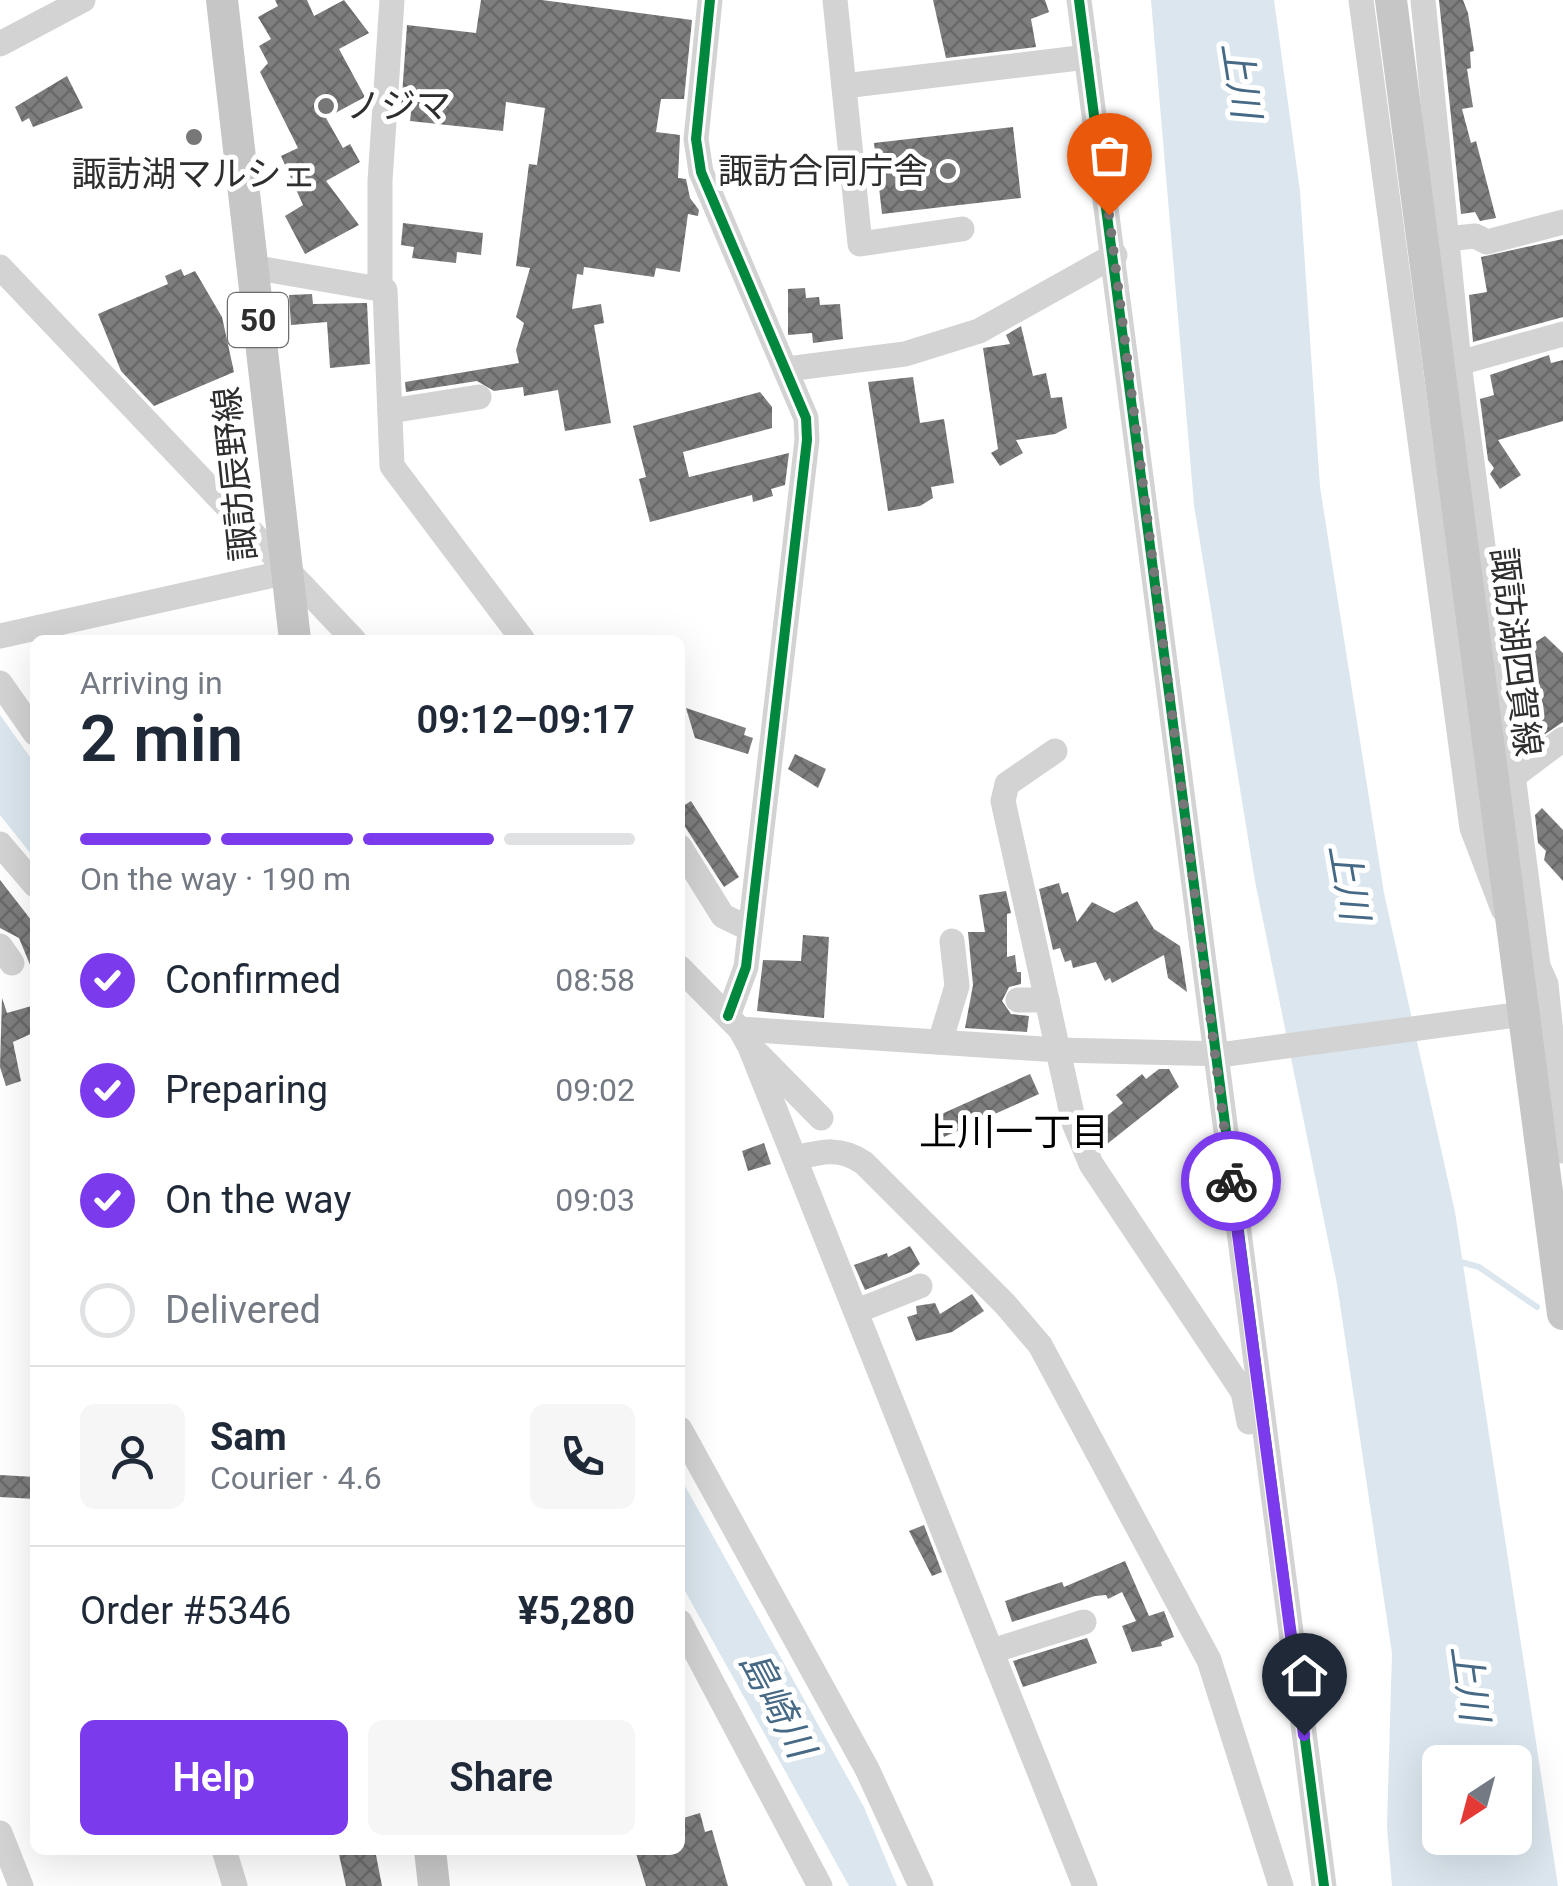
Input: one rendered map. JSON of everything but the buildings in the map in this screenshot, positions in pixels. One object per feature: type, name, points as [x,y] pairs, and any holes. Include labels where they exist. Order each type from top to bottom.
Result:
[{"type":"main road","name":"諏訪辰野線","points":[[222,0],[294,635]]},
{"type":"main road","name":"諏訪湖四賀線","points":[[1391,0],[1510,922],[1517,1016],[1559,1261],[1563,1314]]},
{"type":"main road","points":[[431,1855],[434,1886]]},
{"type":"street","points":[[0,44],[83,0]]},
{"type":"street","points":[[380,288],[380,181],[392,0]]},
{"type":"street","points":[[710,0],[696,139],[701,172],[787,369],[806,418],[807,440],[740,1030],[796,1158],[1085,1886]]},
{"type":"street","points":[[836,0],[860,244],[962,229]]},
{"type":"street","points":[[1080,0],[1324,1886]]},
{"type":"street","points":[[1360,0],[1472,828],[1495,894],[1510,922]]},
{"type":"street","points":[[1422,0],[1459,364],[1538,966],[1546,984],[1555,1052],[1552,1059],[1563,1150]]},
{"type":"street","points":[[844,86],[1088,57]]},
{"type":"street","points":[[1446,239],[1474,236],[1487,242],[1563,222]]},
{"type":"street","points":[[787,369],[905,354],[979,330],[1114,255]]},
{"type":"street","points":[[0,267],[349,635]]},
{"type":"street","points":[[252,267],[385,290],[392,466],[519,635]]},
{"type":"street","points":[[1459,364],[1563,334]]},
{"type":"street","points":[[390,411],[479,397]]},
{"type":"street","points":[[0,636],[286,572]]},
{"type":"street","points":[[0,683],[30,726]]},
{"type":"street","points":[[1515,775],[1563,739]]},
{"type":"street","points":[[1056,751],[1006,784],[1003,801],[1074,1123],[1091,1164],[1243,1392],[1257,1462],[1271,1471]]},
{"type":"street","points":[[2,851],[30,881]]},
{"type":"street","points":[[685,855],[722,916],[750,928]]},
{"type":"street","points":[[940,1042],[956,986],[952,940]]},
{"type":"street","points":[[685,973],[822,1118]]},
{"type":"street","points":[[1018,1000],[1047,1000]]},
{"type":"street","points":[[1190,1003],[1216,1054]]},
{"type":"street","points":[[740,1030],[1058,1050],[1216,1054],[1517,1016]]},
{"type":"street","points":[[796,1158],[826,1150],[848,1152],[864,1164],[1005,1304],[1040,1345],[1209,1660],[1281,1886]]},
{"type":"street","points":[[857,1310],[920,1286]]},
{"type":"street","points":[[685,1438],[867,1770],[922,1886]]},
{"type":"street","points":[[992,1651],[1084,1622]]},
{"type":"street","points":[[685,1631],[820,1886]]},
{"type":"street","points":[[0,1833],[21,1886]]},
{"type":"street","points":[[226,1855],[235,1886]]},
{"type":"water","name":"上川","points":[[1151,0],[1274,0],[1300,191],[1320,487],[1384,893],[1455,1212],[1558,1886],[1392,1886],[1387,1827],[1392,1653],[1337,1284],[1255,881],[1194,505]]},
{"type":"water","points":[[0,715],[30,757],[30,853],[0,815]]},
{"type":"water","name":"島崎川","points":[[685,1486],[864,1807],[897,1886],[849,1886],[685,1591]]},
{"type":"waterway","points":[[1457,1261],[1479,1267],[1537,1307]]},
{"type":"cycle path","points":[[710,0],[696,139],[701,172],[806,418],[807,440],[746,967],[728,1016]]},
{"type":"cycle path","points":[[1079,0],[1324,1886]]},
{"type":"way so far","points":[[1109,215],[1231,1181]]},
{"type":"place","name":"ノジマ","points":[[326,106]]},
{"type":"place","name":"諏訪湖マルシェ","points":[[194,137]]},
{"type":"place","name":"諏訪合同庁舎","points":[[948,171]]},
{"type":"district","name":"上川一丁目","points":[[1014,1132]]},
{"type":"route","points":[[1231,1181],[1304,1735]]}]
